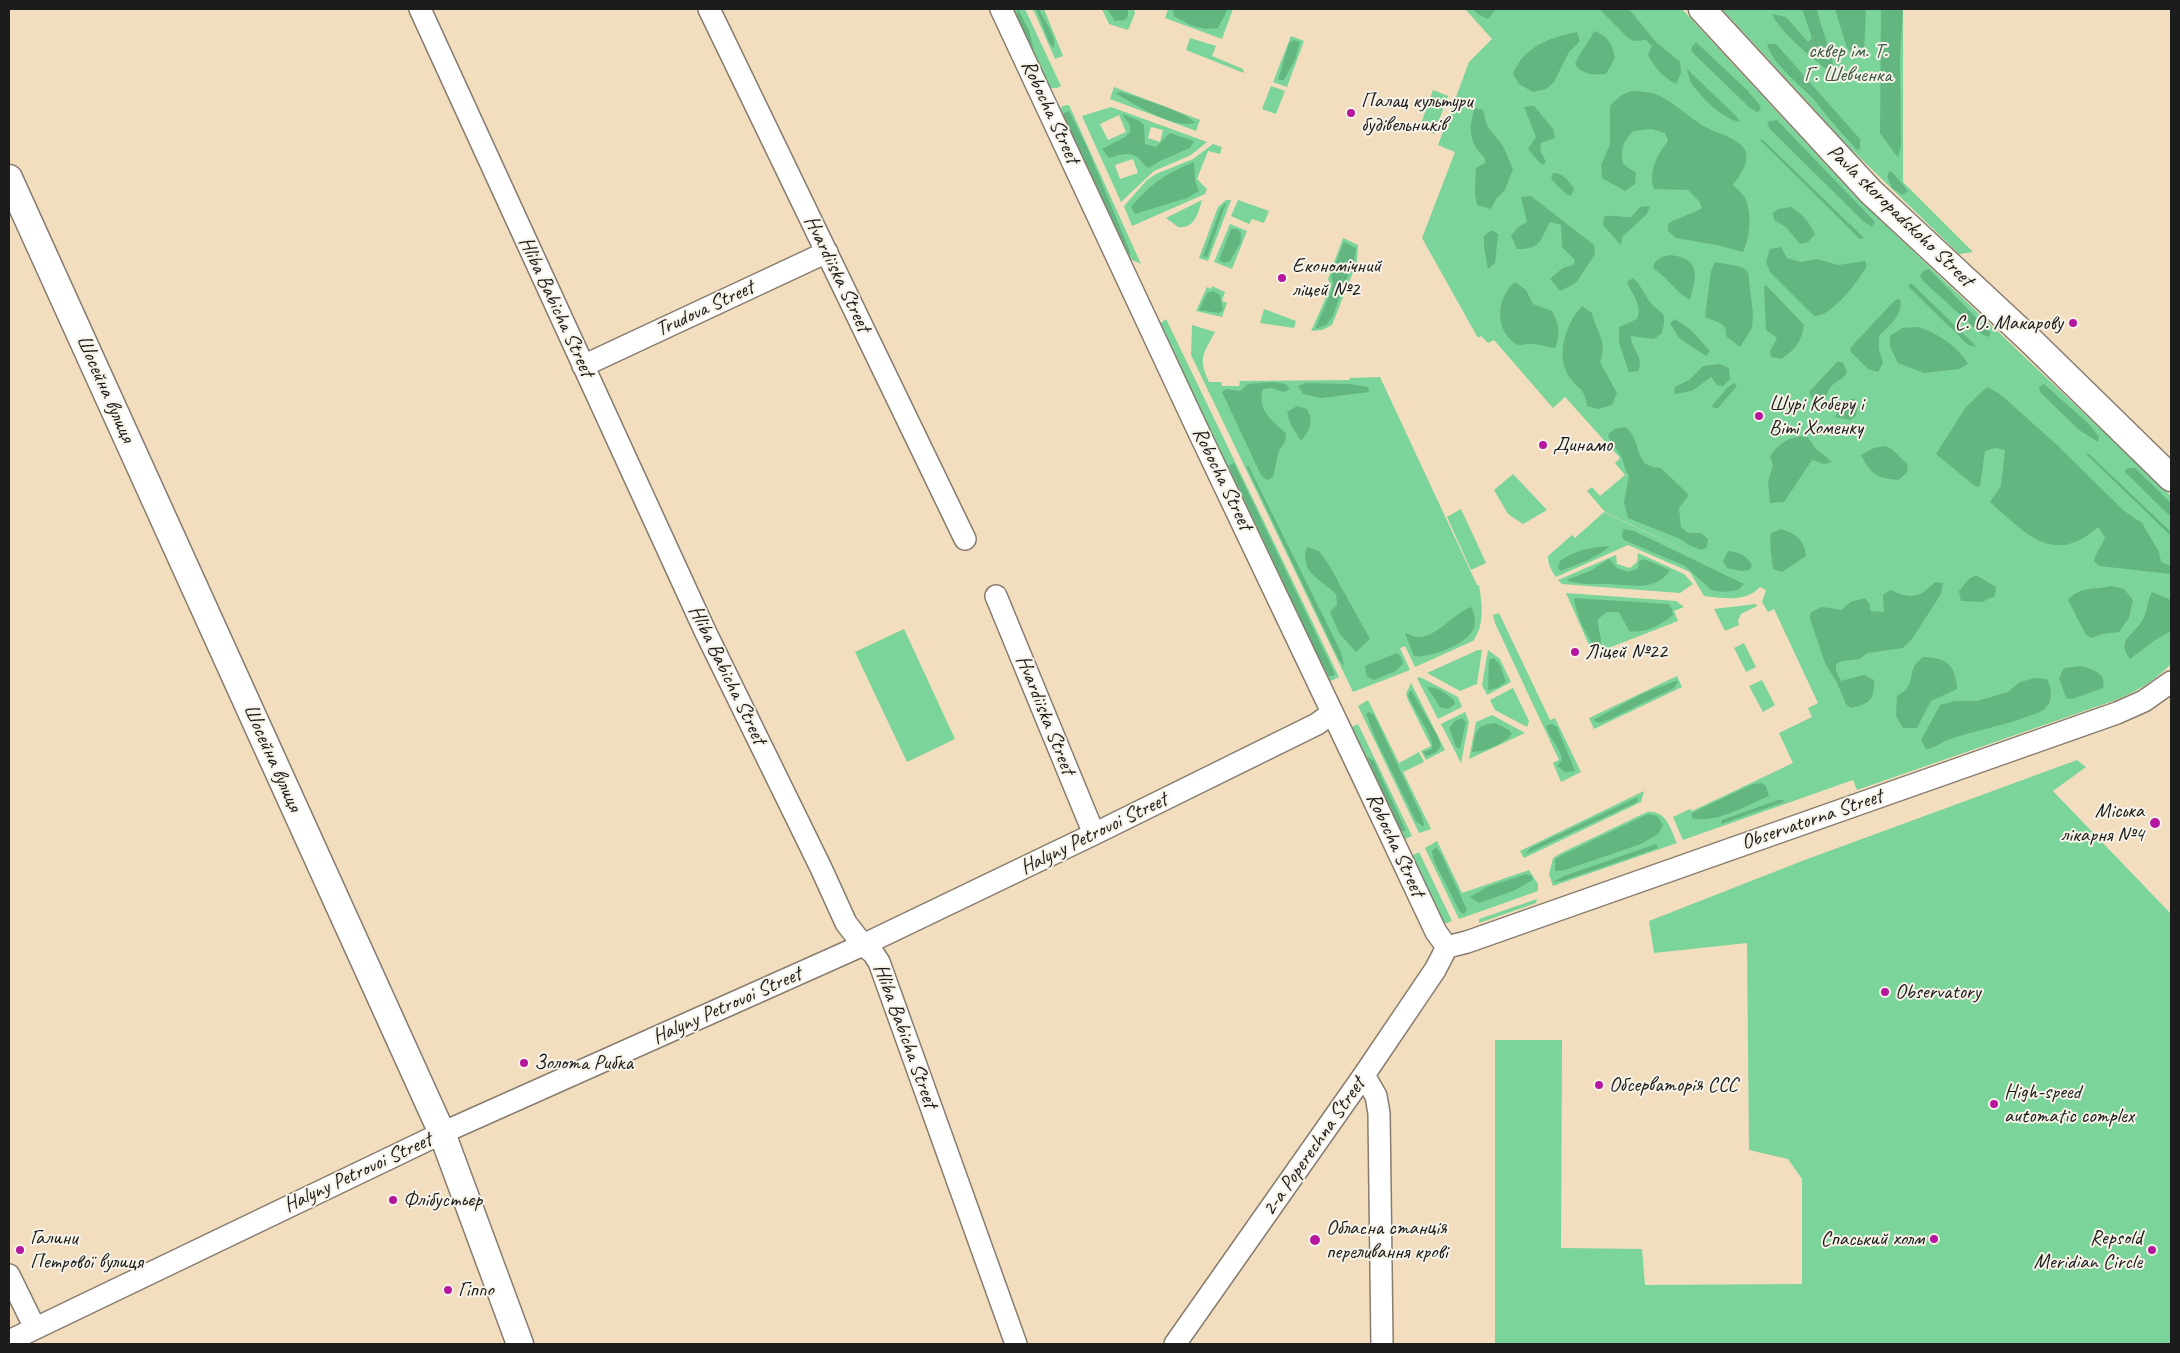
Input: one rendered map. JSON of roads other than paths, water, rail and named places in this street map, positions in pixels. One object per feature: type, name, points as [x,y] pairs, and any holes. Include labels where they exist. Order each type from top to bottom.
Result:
[{"type":"street","name":"Hliba Babicha Street","points":[[420,9],[705,631],[822,868],[846,923],[863,945],[873,952],[880,962],[1016,1344]]},
{"type":"street","name":"Hvardiiska Street","points":[[709,9],[965,539]]},
{"type":"street","name":"Robocha Street","points":[[1001,9],[1436,932],[1447,947]]},
{"type":"street","name":"Pavla skoropadskoho Street","points":[[1702,9],[1871,192],[2029,339],[2171,478]]},
{"type":"street","name":"Шосейна вулиця","points":[[9,178],[442,1133],[520,1344]]},
{"type":"street","name":"Trudova Street","points":[[584,366],[827,252]]},
{"type":"street","name":"Hvardiiska Street","points":[[996,596],[1094,834]]},
{"type":"street","name":"Observatorna Street","points":[[1447,947],[1467,942],[2117,713],[2144,701],[2171,682]]},
{"type":"street","name":"Halyny Petrovoi Street","points":[[9,1341],[442,1133],[863,945],[1317,724],[1332,713]]},
{"type":"street","name":"2-a Poperechna Street","points":[[1175,1344],[1364,1075],[1435,970],[1447,947]]},
{"type":"street","points":[[1364,1075],[1376,1096],[1379,1113],[1382,1344]]},
{"type":"street","points":[[9,1275],[35,1328]]},
{"type":"place","name":"Палац культури будівельників","points":[[1351,113]]},
{"type":"place","name":"Економічний ліцей №2","points":[[1282,278]]},
{"type":"place","name":"С. О. Макарову","points":[[2073,323]]},
{"type":"place","name":"Шурі Коберу і Віті Хоменку","points":[[1759,416]]},
{"type":"place","name":"Динамо","points":[[1543,445]]},
{"type":"place","name":"Ліцей №22","points":[[1575,652]]},
{"type":"place","name":"Міська лікарня №4","points":[[2155,823]]},
{"type":"place","name":"Observatory","points":[[1885,992]]},
{"type":"place","name":"Золота Рибка","points":[[524,1063]]},
{"type":"place","name":"Обсерваторія ССС","points":[[1599,1085]]},
{"type":"place","name":"High-speed automatic complex","points":[[1994,1104]]},
{"type":"place","name":"Флібустьєр","points":[[393,1200]]},
{"type":"place","name":"Спаський холм","points":[[1934,1239]]},
{"type":"place","name":"Обласна станція переливання крові","points":[[1315,1240]]},
{"type":"place","name":"Галини Петрової вулиця","points":[[20,1250]]},
{"type":"place","name":"Repsold Meridian Circle","points":[[2152,1250]]},
{"type":"place","name":"Гіппо","points":[[448,1290]]},
{"type":"park label","name":"сквер ім. Т. Г. Шевченка","points":[[1848,63]]}]
